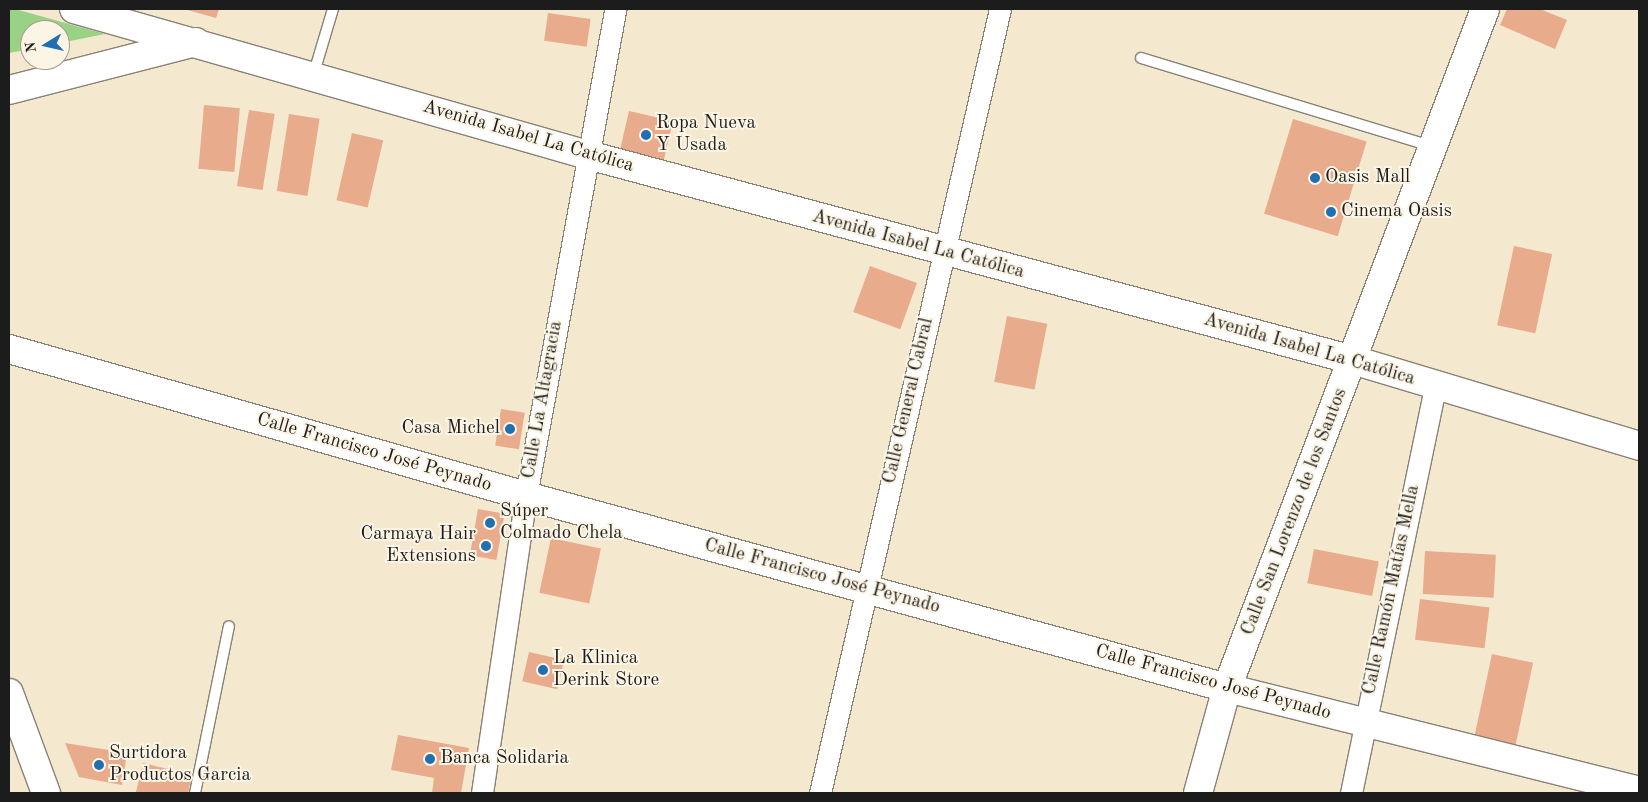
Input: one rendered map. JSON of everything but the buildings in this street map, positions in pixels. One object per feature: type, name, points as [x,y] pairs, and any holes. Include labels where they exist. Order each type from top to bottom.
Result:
[{"type":"street","name":"Avenida Isabel La Católica","points":[[74,9],[198,42],[588,155],[944,252],[1353,360],[1639,446]]},
{"type":"street","name":"Calle La Altagracia","points":[[482,793],[526,496],[615,9]]},
{"type":"street","name":"Calle General Cabral","points":[[820,793],[1000,9]]},
{"type":"street","name":"Calle San Lorenzo de los Santos","points":[[1198,793],[1228,688],[1353,360],[1431,146],[1485,9]]},
{"type":"street","points":[[9,90],[198,42]]},
{"type":"street","name":"Calle Francisco José Peynado","points":[[9,349],[526,496],[1228,688],[1639,791]]},
{"type":"street","name":"Calle Ramón Matías Mella","points":[[1350,793],[1436,386]]},
{"type":"street","points":[[9,693],[46,793]]},
{"type":"lane","points":[[313,76],[333,9]]},
{"type":"lane","points":[[1141,58],[1431,146]]},
{"type":"lane","points":[[195,793],[229,626]]},
{"type":"green space","points":[[9,9],[55,20],[20,20],[20,51],[9,53]]},
{"type":"green space","points":[[70,24],[105,34],[70,41]]},
{"type":"place","name":"Ropa Nueva Y Usada","points":[[646,135]]},
{"type":"place","name":"Oasis Mall","points":[[1315,178]]},
{"type":"place","name":"Cinema Oasis","points":[[1331,212]]},
{"type":"place","name":"Casa Michel","points":[[510,429]]},
{"type":"place","name":"Súper Colmado Chela","points":[[490,523]]},
{"type":"place","name":"Carmaya Hair Extensions","points":[[486,546]]},
{"type":"place","name":"La Klinica Derink Store","points":[[543,670]]},
{"type":"place","name":"Banca Solidaria","points":[[430,759]]},
{"type":"place","name":"Surtidora Productos Garcia","points":[[99,765]]}]
